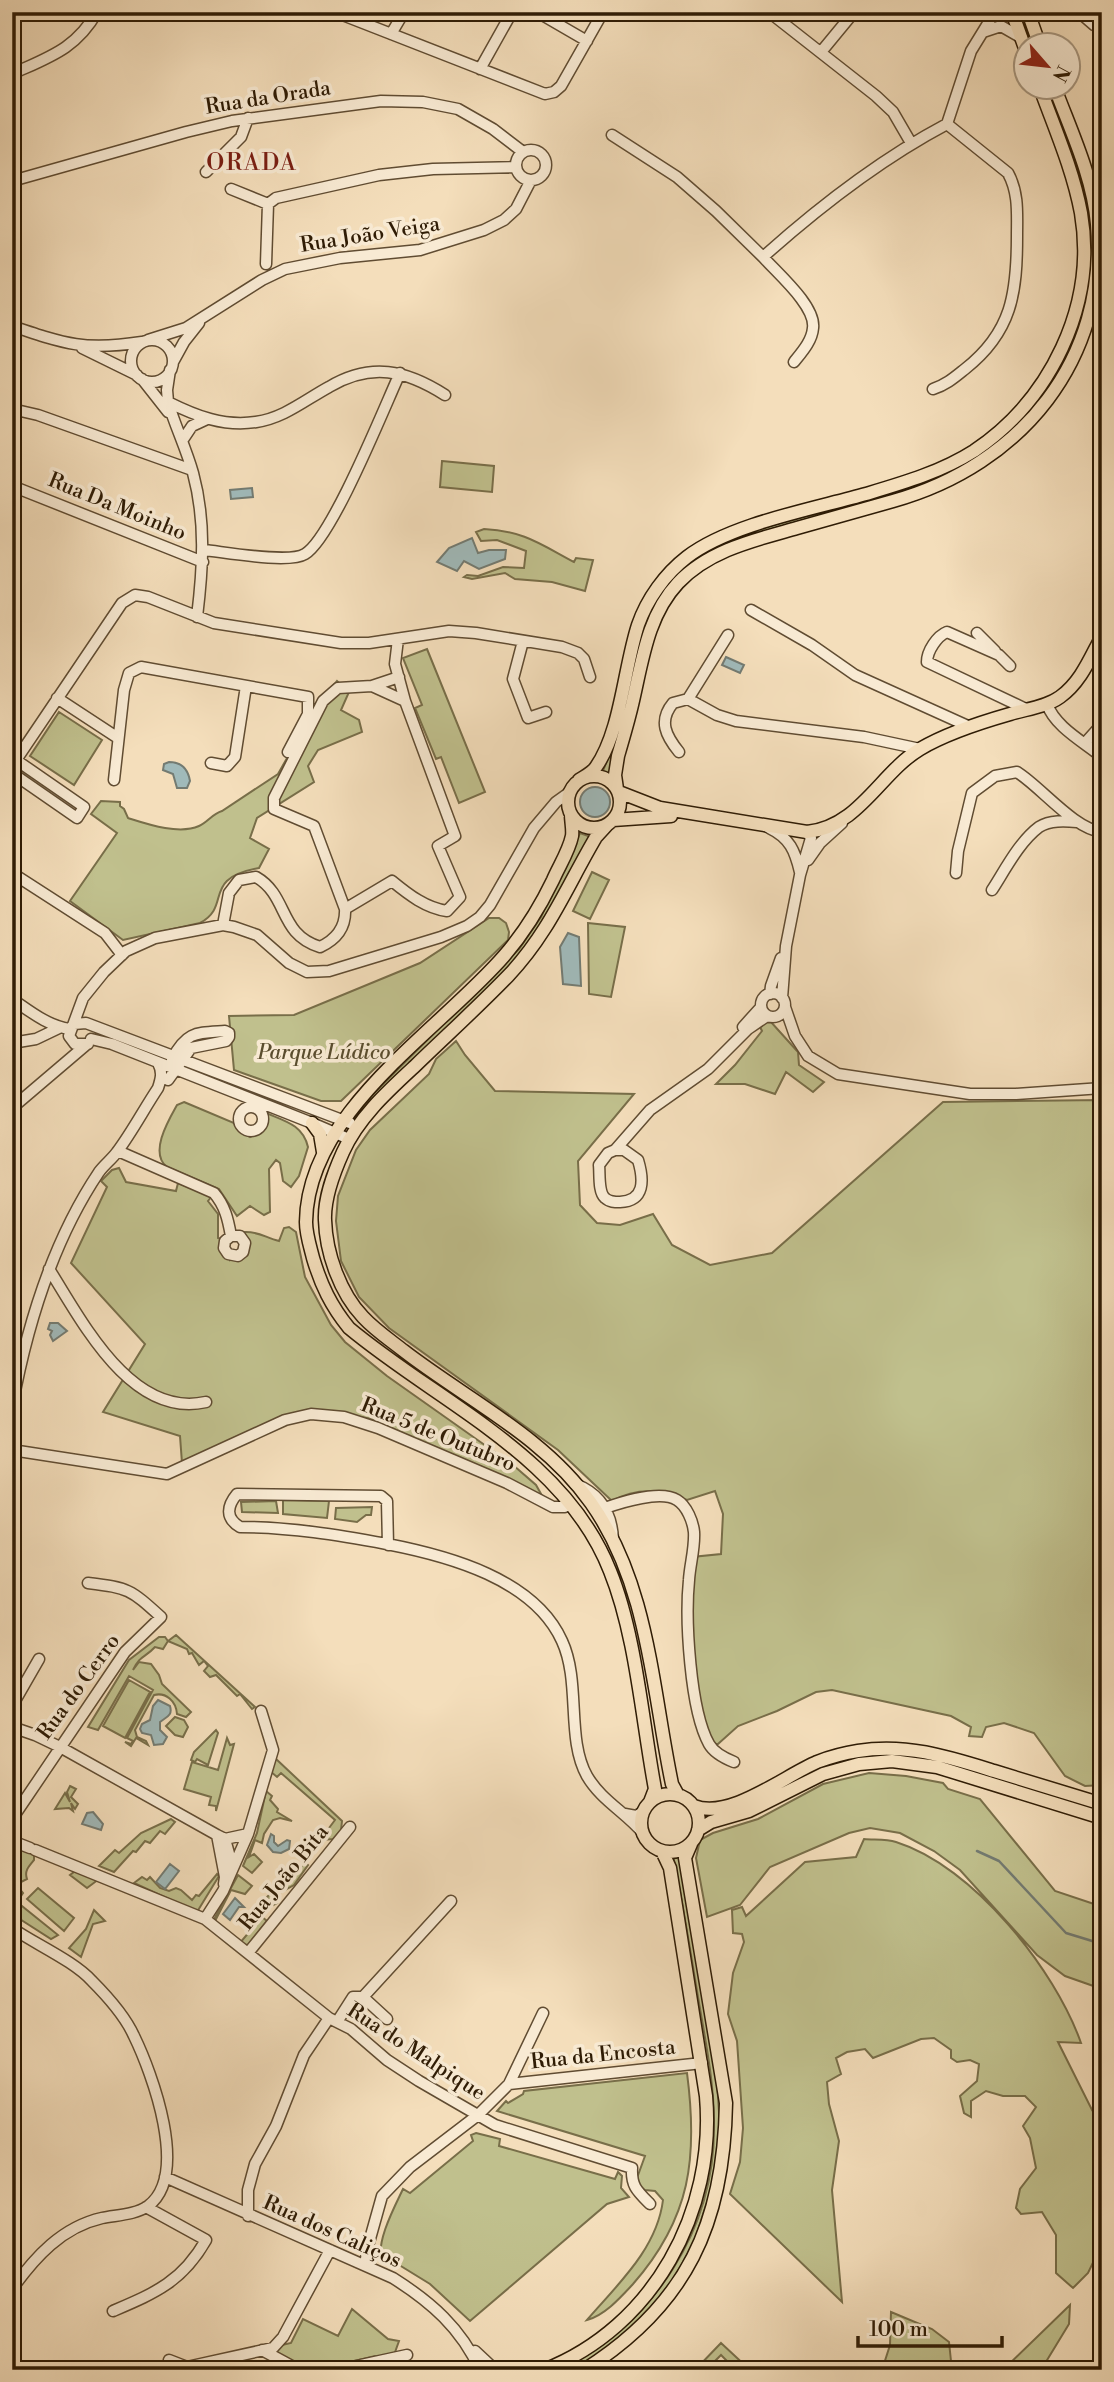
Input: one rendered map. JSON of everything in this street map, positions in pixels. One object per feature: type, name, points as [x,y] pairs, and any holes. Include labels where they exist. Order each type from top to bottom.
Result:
[{"type":"main road","points":[[1012,12],[1020,32]]},
{"type":"main road","points":[[1027,12],[1035,32]]},
{"type":"main road","points":[[691,1844],[677,1851],[662,1851],[653,1847],[643,1833],[647,1807],[655,1789],[626,1623],[611,1572],[598,1544],[573,1507],[529,1460],[368,1343],[349,1328],[332,1307],[320,1284],[306,1223],[311,1184],[323,1152],[345,1120],[409,1049],[503,957],[523,932],[547,892],[572,835],[570,792],[579,780],[595,769],[605,749],[616,717],[638,624],[649,600],[667,575],[688,556],[718,539],[759,524],[906,482],[948,465],[972,453],[1003,430],[1033,398],[1051,371],[1068,334],[1083,277],[1084,243],[1075,186],[1045,102]]},
{"type":"main road","points":[[1060,102],[1089,182],[1096,221],[1098,254],[1094,292],[1085,331],[1071,364],[1049,399],[1024,429],[994,454],[960,475],[896,500],[727,550],[700,564],[678,583],[650,630],[618,756],[615,775],[620,807],[591,845],[551,922],[532,949],[508,976],[388,1091],[349,1139],[330,1183],[324,1219],[331,1261],[349,1299],[362,1317],[536,1446],[590,1501],[624,1561],[643,1623],[669,1773],[678,1795],[704,1810],[721,1808],[746,1800],[818,1762],[856,1751],[892,1748],[940,1754],[1102,1804]]},
{"type":"main road","points":[[579,780],[596,776],[604,778],[618,791],[646,805],[807,832],[821,831],[861,806],[920,749],[970,727],[1047,704],[1061,697],[1079,678],[1102,636]]},
{"type":"main road","points":[[570,812],[580,825],[594,829],[610,823],[699,815]]},
{"type":"main road","points":[[312,1123],[320,1134],[323,1152]]},
{"type":"main road","points":[[698,1830],[711,1822],[750,1811],[823,1774],[859,1764],[883,1762],[907,1762],[937,1767],[1102,1818]]},
{"type":"main road","points":[[647,1807],[663,1794],[678,1795]]},
{"type":"main road","points":[[584,2370],[632,2336],[673,2290],[694,2256],[705,2230],[720,2179],[726,2104],[685,1858],[698,1830],[699,1818],[695,1807]]},
{"type":"main road","points":[[544,2370],[584,2350],[635,2309],[676,2251],[698,2196],[708,2122],[702,2063],[670,1868],[662,1851]]},
{"type":"street","points":[[12,74],[70,46],[89,28],[97,12]]},
{"type":"street","points":[[335,12],[545,94],[554,92],[561,86],[603,12]]},
{"type":"street","points":[[391,34],[404,12]]},
{"type":"street","points":[[480,69],[512,12]]},
{"type":"street","points":[[537,12],[587,41]]},
{"type":"street","points":[[769,12],[893,112],[912,142]]},
{"type":"street","points":[[821,52],[854,12]]},
{"type":"street","points":[[763,257],[814,211],[857,179],[912,142],[947,124],[971,51],[995,12]]},
{"type":"street","points":[[1079,12],[1094,26],[1102,29]]},
{"type":"street","points":[[981,33],[1001,26],[1012,32]]},
{"type":"street","name":"Rua da Orada","points":[[12,181],[186,132],[248,118],[381,101],[423,102],[458,109],[476,118],[523,152]]},
{"type":"street","points":[[206,172],[241,137],[248,118]]},
{"type":"street","points":[[933,389],[942,386],[976,360],[998,336],[1013,302],[1017,254],[1017,198],[1013,183],[1007,173],[947,124]]},
{"type":"street","points":[[612,135],[677,177],[716,211],[763,257],[807,306],[813,321],[810,339],[794,362]]},
{"type":"street","points":[[531,149],[540,152],[546,163],[542,175],[531,180],[523,177],[516,167],[517,159],[523,152],[531,149]]},
{"type":"street","points":[[268,204],[276,198],[379,175],[433,169],[516,167]]},
{"type":"street","name":"Rua João Veiga","points":[[203,318],[262,280],[285,269],[340,258],[420,250],[484,230],[504,220],[516,209],[531,180]]},
{"type":"street","points":[[231,189],[268,204]]},
{"type":"street","points":[[266,264],[268,204]]},
{"type":"street","points":[[12,326],[61,343],[100,347],[145,341],[186,328],[203,318]]},
{"type":"street","points":[[80,347],[140,377],[155,381],[166,375],[184,342],[203,318]]},
{"type":"street","points":[[174,422],[134,371],[131,358],[137,346],[145,341],[164,344],[171,353],[168,402],[192,470],[201,516],[204,550],[197,617]]},
{"type":"street","points":[[168,402],[207,419],[230,423],[256,422],[281,415],[350,377],[375,370],[400,373],[427,383],[445,395]]},
{"type":"street","points":[[204,550],[283,558],[304,555],[320,540],[338,508],[400,373]]},
{"type":"street","points":[[12,409],[38,415],[192,470]]},
{"type":"street","points":[[161,459],[183,444],[192,426],[207,419]]},
{"type":"street","name":"Rua Da Moinho","points":[[14,490],[203,562]]},
{"type":"street","points":[[12,773],[77,818],[84,807],[14,763],[122,603],[135,595],[237,628],[341,643],[398,639],[449,631],[476,632],[523,640],[578,653],[584,659],[590,677]]},
{"type":"street","points":[[751,610],[812,645],[855,675],[970,727]]},
{"type":"street","points":[[999,655],[947,632],[940,635],[927,656],[927,662],[1026,709]]},
{"type":"street","points":[[977,633],[1010,666]]},
{"type":"street","points":[[688,699],[728,635]]},
{"type":"street","points":[[345,909],[392,881],[413,898],[439,910],[447,911],[460,897],[438,846],[455,836],[405,701],[396,664],[398,639]]},
{"type":"street","points":[[523,640],[513,679],[528,718],[546,712]]},
{"type":"street","points":[[114,780],[124,690],[129,673],[141,667],[308,697],[308,714],[288,752]]},
{"type":"street","points":[[223,925],[229,892],[239,880],[256,877],[268,884],[287,921],[305,942],[320,947],[332,941],[346,920],[345,909],[314,827],[274,809],[274,797],[323,701],[338,688],[372,686],[399,677]]},
{"type":"street","points":[[211,763],[227,766],[235,757],[246,686]]},
{"type":"street","points":[[372,686],[405,701]]},
{"type":"street","points":[[57,698],[118,738]]},
{"type":"street","points":[[679,752],[663,726],[664,718],[673,703],[688,699],[736,721],[864,737],[920,749]]},
{"type":"street","points":[[1047,704],[1061,725],[1102,757]]},
{"type":"street","points":[[1085,743],[1102,724]]},
{"type":"street","points":[[956,873],[964,821],[972,793],[995,776],[1017,772],[1077,822],[1093,831],[1102,832]]},
{"type":"street","points":[[349,1139],[100,1040],[81,1045],[72,1042],[68,1027],[83,998],[104,972],[126,951],[155,938],[223,925],[257,935],[289,962],[307,972],[329,971],[399,952],[441,937],[480,917],[497,894],[540,819],[570,792]]},
{"type":"street","points":[[800,875],[820,843],[861,806]]},
{"type":"street","points":[[548,813],[570,812]]},
{"type":"street","points":[[992,890],[1020,848],[1040,827],[1060,820],[1077,822]]},
{"type":"street","points":[[761,825],[780,833],[791,843],[800,875]]},
{"type":"street","points":[[632,1133],[633,1154],[640,1167],[640,1191],[637,1198],[631,1202],[612,1202],[605,1199],[602,1193],[599,1165],[608,1153],[615,1150],[632,1133],[650,1110],[708,1069],[766,1013],[781,1014],[786,946],[800,875],[811,838],[807,832]]},
{"type":"street","points":[[12,873],[105,933],[122,955]]},
{"type":"street","points":[[770,994],[786,946]]},
{"type":"street","points":[[766,1013],[764,997],[777,994],[795,1036]]},
{"type":"street","points":[[12,999],[44,1021],[68,1027]]},
{"type":"street","points":[[766,1013],[779,1020],[795,1036],[808,1056],[838,1074],[970,1094],[1102,1088]]},
{"type":"street","points":[[708,1069],[766,1013]]},
{"type":"street","points":[[12,1043],[36,1040],[80,1022],[89,1024],[181,1053],[359,1127]]},
{"type":"street","points":[[12,1108],[89,1042],[93,1031],[89,1024]]},
{"type":"street","points":[[162,1082],[161,1069],[181,1053]]},
{"type":"street","points":[[12,1408],[14,1387],[26,1342],[49,1269],[67,1229],[100,1171],[118,1151],[162,1082],[167,1066]]},
{"type":"street","points":[[162,1082],[191,1076]]},
{"type":"street","points":[[615,1150],[633,1154]]},
{"type":"street","points":[[118,1151],[214,1193],[224,1205],[231,1236]]},
{"type":"street","points":[[49,1269],[90,1337],[119,1370],[146,1392],[176,1405],[206,1402]]},
{"type":"street","name":"Rua 5 de Outubro","points":[[12,1450],[167,1474],[285,1420],[311,1414],[344,1417],[378,1428],[481,1472],[553,1507],[565,1507]]},
{"type":"street","points":[[575,1484],[590,1489],[605,1508],[612,1519],[613,1540]]},
{"type":"street","points":[[388,1545],[387,1501],[381,1496],[237,1494],[228,1513],[232,1522],[240,1527],[300,1530],[347,1536],[388,1545],[422,1550],[492,1576],[527,1598],[547,1618],[561,1639],[570,1660],[580,1755],[586,1775],[613,1807],[623,1813],[632,1816],[647,1807]]},
{"type":"street","points":[[605,1508],[656,1496],[679,1500],[685,1507],[694,1531],[689,1581],[689,1618],[696,1707],[709,1744],[724,1759],[734,1762]]},
{"type":"street","name":"Rua do Cerro","points":[[12,1819],[125,1651],[161,1617],[138,1596],[123,1587],[88,1583]]},
{"type":"street","points":[[12,1706],[39,1658]]},
{"type":"street","points":[[205,1919],[223,1891],[248,1834],[273,1751],[261,1711]]},
{"type":"street","points":[[12,1727],[60,1747],[221,1837],[248,1834]]},
{"type":"street","points":[[623,1813],[643,1833]]},
{"type":"street","name":"Rua João Bita","points":[[248,1953],[350,1827]]},
{"type":"street","points":[[221,1837],[233,1868]]},
{"type":"street","points":[[221,1837],[225,1877],[223,1891]]},
{"type":"street","name":"Rua do Malpique","points":[[12,1841],[205,1919],[333,2020],[351,2029],[408,2074],[503,2129],[632,2168],[631,2181],[634,2188],[650,2204]]},
{"type":"street","points":[[363,1997],[451,1901]]},
{"type":"street","points":[[12,1928],[90,1978],[133,2033],[165,2127],[168,2153],[165,2178],[154,2200],[146,2207],[99,2219],[68,2231],[33,2260],[12,2289]]},
{"type":"street","points":[[248,2216],[248,2190],[255,2164],[276,2126],[304,2056],[353,1997],[363,1997],[387,2019]]},
{"type":"street","name":"Rua da Encosta","points":[[365,2265],[382,2196],[388,2187],[478,2115],[509,2084],[543,2013]]},
{"type":"street","name":"Rua da Encosta","points":[[509,2084],[702,2063]]},
{"type":"street","name":"Rua dos Caliços","points":[[165,2178],[393,2278],[421,2296],[453,2325],[480,2370]]},
{"type":"street","points":[[113,2311],[150,2295],[169,2283],[193,2262],[206,2240],[146,2207]]},
{"type":"street","points":[[169,2360],[187,2367],[213,2365],[273,2348],[283,2337],[330,2250]]},
{"type":"street","name":"Rua dos Caliços","points":[[467,2345],[491,2366],[501,2370]]},
{"type":"street","points":[[262,2350],[299,2370]]},
{"type":"street","points":[[338,2370],[407,2355]]},
{"type":"green space","points":[[1051,102],[1055,102],[1087,196],[1092,223],[1092,285],[1077,339],[1043,400],[994,450],[932,482],[754,536],[667,589],[610,776],[602,773],[618,724],[629,672],[644,622],[655,599],[686,564],[725,541],[746,533],[900,490],[932,478],[964,464],[993,445],[1020,421],[1043,393],[1062,362],[1077,329],[1087,294],[1091,259],[1090,224]]},
{"type":"green space","points":[[442,461],[494,466],[492,492],[440,487]]},
{"type":"green space","points":[[484,529],[521,536],[574,562],[576,558],[593,560],[585,591],[552,582],[515,579],[505,573],[472,579],[464,577],[478,576],[503,567],[524,568],[526,551],[497,540],[481,541],[476,532]]},
{"type":"green space","points":[[427,649],[485,792],[459,803],[441,757],[436,759],[415,708],[422,705],[403,658]]},
{"type":"green space","points":[[337,681],[349,692],[341,710],[359,720],[362,732],[318,750],[308,766],[314,782],[257,818],[250,838],[269,849],[259,868],[241,873],[223,885],[210,916],[200,923],[123,940],[70,901],[117,833],[91,814],[101,801],[120,802],[128,818],[154,826],[182,829],[199,826],[278,774],[317,705]]},
{"type":"green space","points":[[59,712],[102,740],[74,785],[30,756]]},
{"type":"green space","points":[[580,833],[591,837],[546,919],[516,961],[363,1113],[353,1119],[366,1101],[519,949],[541,917]]},
{"type":"green space","points":[[592,872],[609,880],[590,919],[573,911]]},
{"type":"green space","name":"Parque Lúdico","points":[[489,918],[499,918],[506,923],[508,940],[341,1101],[321,1101],[234,1070],[229,1016],[294,1015],[420,963]]},
{"type":"green space","points":[[588,923],[625,927],[611,997],[589,994]]},
{"type":"green space","points":[[771,1022],[798,1052],[799,1065],[824,1082],[813,1092],[786,1072],[775,1094],[745,1084],[716,1084],[762,1031],[759,1025]]},
{"type":"green space","points":[[456,1041],[495,1091],[634,1094],[578,1161],[580,1205],[597,1223],[620,1225],[653,1214],[672,1245],[710,1265],[772,1253],[943,1102],[1102,1100],[1102,1785],[1085,1786],[1065,1776],[1034,1733],[1004,1723],[986,1727],[982,1737],[969,1736],[971,1727],[951,1716],[832,1690],[816,1692],[738,1726],[718,1744],[709,1744],[692,1679],[692,1557],[721,1554],[723,1514],[715,1491],[687,1500],[650,1491],[631,1493],[612,1501],[558,1450],[389,1328],[359,1297],[341,1261],[336,1221],[338,1196],[356,1150],[370,1130],[429,1074],[436,1059]]},
{"type":"green space","points":[[184,1102],[234,1123],[250,1137],[263,1130],[266,1113],[286,1121],[302,1134],[308,1147],[299,1176],[291,1187],[283,1181],[280,1163],[276,1160],[269,1169],[270,1212],[264,1215],[250,1206],[237,1216],[219,1189],[167,1167],[162,1161],[160,1145],[165,1128],[177,1105]]},
{"type":"green space","points":[[119,1168],[126,1182],[176,1191],[178,1183],[212,1196],[208,1201],[218,1214],[218,1238],[222,1239],[230,1260],[248,1243],[244,1232],[279,1241],[284,1228],[289,1227],[296,1232],[305,1277],[331,1325],[345,1342],[387,1376],[513,1465],[536,1485],[545,1501],[372,1419],[319,1410],[182,1463],[180,1436],[103,1412],[145,1344],[71,1263],[107,1187],[101,1181],[112,1170]]},
{"type":"green space","points":[[283,1500],[329,1501],[327,1518],[283,1514]]},
{"type":"green space","points":[[276,1501],[278,1513],[242,1512],[241,1502]]},
{"type":"green space","points":[[372,1507],[371,1515],[366,1515],[357,1522],[335,1519],[336,1508]]},
{"type":"green space","points":[[176,1635],[255,1707],[252,1709],[240,1694],[237,1696],[216,1675],[210,1677],[204,1671],[208,1666],[204,1661],[199,1665],[187,1649],[168,1641]]},
{"type":"green space","points":[[159,1637],[165,1637],[168,1641],[163,1649],[155,1647],[140,1659],[133,1670],[139,1662],[151,1664],[162,1684],[191,1712],[186,1717],[177,1714],[170,1698],[154,1695],[135,1730],[137,1737],[148,1745],[136,1738],[131,1746],[125,1742],[131,1744],[133,1741],[127,1738],[153,1690],[129,1676],[98,1730],[88,1727],[129,1660]]},
{"type":"green space","points":[[129,1680],[150,1692],[125,1738],[103,1726]]},
{"type":"green space","points":[[175,1717],[184,1720],[188,1727],[183,1737],[175,1735],[166,1726]]},
{"type":"green space","points":[[216,1730],[218,1733],[208,1765],[197,1759],[195,1762],[191,1760],[194,1752]]},
{"type":"green space","points":[[227,1738],[230,1745],[234,1744],[216,1811],[216,1806],[209,1805],[211,1797],[184,1789],[192,1762],[218,1770]]},
{"type":"green space","points":[[275,1758],[342,1821],[341,1830],[333,1839],[320,1840],[335,1820],[281,1773],[277,1777],[270,1771]]},
{"type":"green space","points":[[869,1773],[943,1783],[948,1789],[980,1799],[1055,1891],[1094,1904],[1102,1888],[1102,1989],[1065,1976],[1037,1955],[960,1870],[934,1851],[900,1833],[870,1828],[849,1833],[770,1867],[740,1905],[707,1917],[696,1858],[700,1840],[713,1833],[758,1819],[823,1784]]},
{"type":"green space","points":[[70,1786],[76,1789],[71,1797],[78,1804],[75,1809],[71,1803],[73,1811],[69,1808],[55,1809],[65,1793],[70,1802],[67,1792]]},
{"type":"green space","points":[[266,1791],[272,1796],[270,1800],[278,1809],[277,1812],[292,1821],[280,1818],[273,1820],[262,1843],[255,1840],[249,1857],[254,1854],[262,1862],[252,1873],[243,1866],[257,1833]]},
{"type":"green space","points":[[171,1819],[175,1822],[165,1834],[160,1831],[150,1843],[145,1841],[114,1872],[99,1866],[115,1850],[119,1853],[141,1833]]},
{"type":"green space","points":[[864,1839],[896,1842],[925,1854],[954,1873],[1008,1924],[1031,1953],[1069,2014],[1081,2043],[1058,2042],[1092,2110],[1102,2104],[1102,2244],[1088,2273],[1073,2288],[1056,2273],[1056,2235],[1042,2212],[1021,2214],[1016,2208],[1020,2189],[1036,2168],[1030,2138],[1023,2126],[1036,2107],[1025,2096],[1003,2096],[986,2091],[971,2101],[971,2117],[964,2113],[960,2096],[977,2081],[979,2064],[970,2060],[957,2062],[951,2058],[951,2050],[934,2038],[921,2039],[873,2058],[865,2049],[847,2052],[836,2058],[841,2074],[827,2082],[829,2104],[839,2141],[832,2190],[842,2302],[730,2194],[740,2162],[743,2128],[737,2041],[728,2014],[733,1973],[744,1942],[742,1934],[733,1933],[732,1910],[742,1907],[746,1916],[805,1862],[856,1857]]},
{"type":"green space","points":[[19,1846],[34,1852],[34,1860],[27,1871],[27,1879],[21,1882],[19,1888],[23,1893],[17,1902],[58,1935],[51,1939],[12,1914],[12,1869]]},
{"type":"green space","points":[[673,1856],[680,1856],[717,2082],[720,2127],[714,2181],[694,2242],[668,2289],[633,2328],[574,2370],[560,2370],[594,2350],[624,2327],[651,2299],[673,2269],[691,2235],[704,2199],[712,2162],[712,2092]]},
{"type":"green space","points":[[305,1862],[308,1865],[294,1885],[278,1894],[275,1899],[277,1903],[264,1913],[258,1911],[270,1901],[267,1897],[278,1886],[289,1883]]},
{"type":"green space","points":[[78,1869],[99,1879],[87,1888],[70,1875]]},
{"type":"green space","points":[[217,1874],[219,1876],[197,1912],[134,1883],[142,1877],[147,1880],[150,1877],[160,1888],[169,1891],[176,1888],[192,1900],[196,1895],[199,1896]]},
{"type":"green space","points":[[238,1875],[252,1886],[245,1894],[231,1890],[212,1923]]},
{"type":"green space","points":[[38,1888],[74,1918],[64,1931],[27,1899]]},
{"type":"green space","points":[[94,1910],[105,1921],[93,1924],[81,1957],[69,1948],[86,1929]]},
{"type":"green space","points":[[262,1917],[267,1921],[248,1945],[239,1944]]},
{"type":"green space","points":[[687,2073],[690,2159],[678,2210],[667,2235],[633,2284],[606,2310],[587,2320],[634,2265],[653,2234],[659,2218],[663,2200],[655,2191],[639,2186],[637,2178],[645,2156],[497,2111],[506,2101],[508,2103],[524,2091]]},
{"type":"green space","points":[[476,2133],[500,2139],[499,2146],[615,2179],[618,2172],[622,2176],[621,2188],[629,2197],[607,2204],[470,2321],[430,2284],[391,2260],[388,2264],[382,2261],[381,2245],[403,2189],[410,2193],[473,2141],[471,2135]]},
{"type":"green space","points":[[1070,2305],[1069,2324],[1041,2370],[1003,2370]]},
{"type":"green space","points":[[352,2309],[388,2339],[399,2341],[394,2355],[379,2359],[375,2356],[316,2370],[298,2362],[293,2364],[276,2352],[282,2345],[291,2343],[303,2319],[338,2336]]},
{"type":"green space","points":[[891,2312],[932,2329],[949,2342],[951,2361],[963,2370],[882,2370],[890,2345]]},
{"type":"green space","points":[[721,2343],[750,2370],[730,2370],[728,2368],[731,2365],[721,2355],[706,2370],[695,2370]]},
{"type":"water","points":[[252,488],[253,497],[231,499],[230,490]]},
{"type":"water","points":[[472,538],[478,553],[506,550],[505,559],[479,569],[464,561],[457,571],[437,562],[449,548]]},
{"type":"water","points":[[726,657],[744,665],[740,673],[722,665]]},
{"type":"water","points":[[177,763],[186,770],[190,781],[187,788],[177,788],[173,774],[163,770],[164,764]]},
{"type":"water","points":[[595,787],[605,792],[610,802],[605,812],[595,817],[585,812],[580,802],[585,792]]},
{"type":"water","points":[[568,933],[579,937],[581,986],[563,984],[560,947]]},
{"type":"water","points":[[50,1323],[58,1323],[67,1331],[53,1341],[50,1335],[52,1331],[48,1329]]},
{"type":"water","points":[[158,1700],[170,1706],[171,1712],[160,1722],[160,1730],[167,1737],[163,1744],[154,1745],[151,1735],[142,1733],[140,1729],[142,1724],[150,1720],[153,1706]]},
{"type":"water","points":[[93,1812],[103,1824],[101,1830],[82,1824],[87,1813]]},
{"type":"water","points":[[271,1834],[278,1846],[290,1841],[289,1849],[281,1853],[273,1852],[267,1845]]},
{"type":"water","points":[[170,1864],[179,1871],[165,1889],[156,1882]]},
{"type":"water","points":[[235,1898],[244,1907],[239,1907],[230,1920],[223,1914]]},
{"type":"waterway","points":[[977,1851],[999,1861],[1066,1933],[1102,1944]]},
{"type":"district","name":"ORADA","points":[[252,163]]}]
